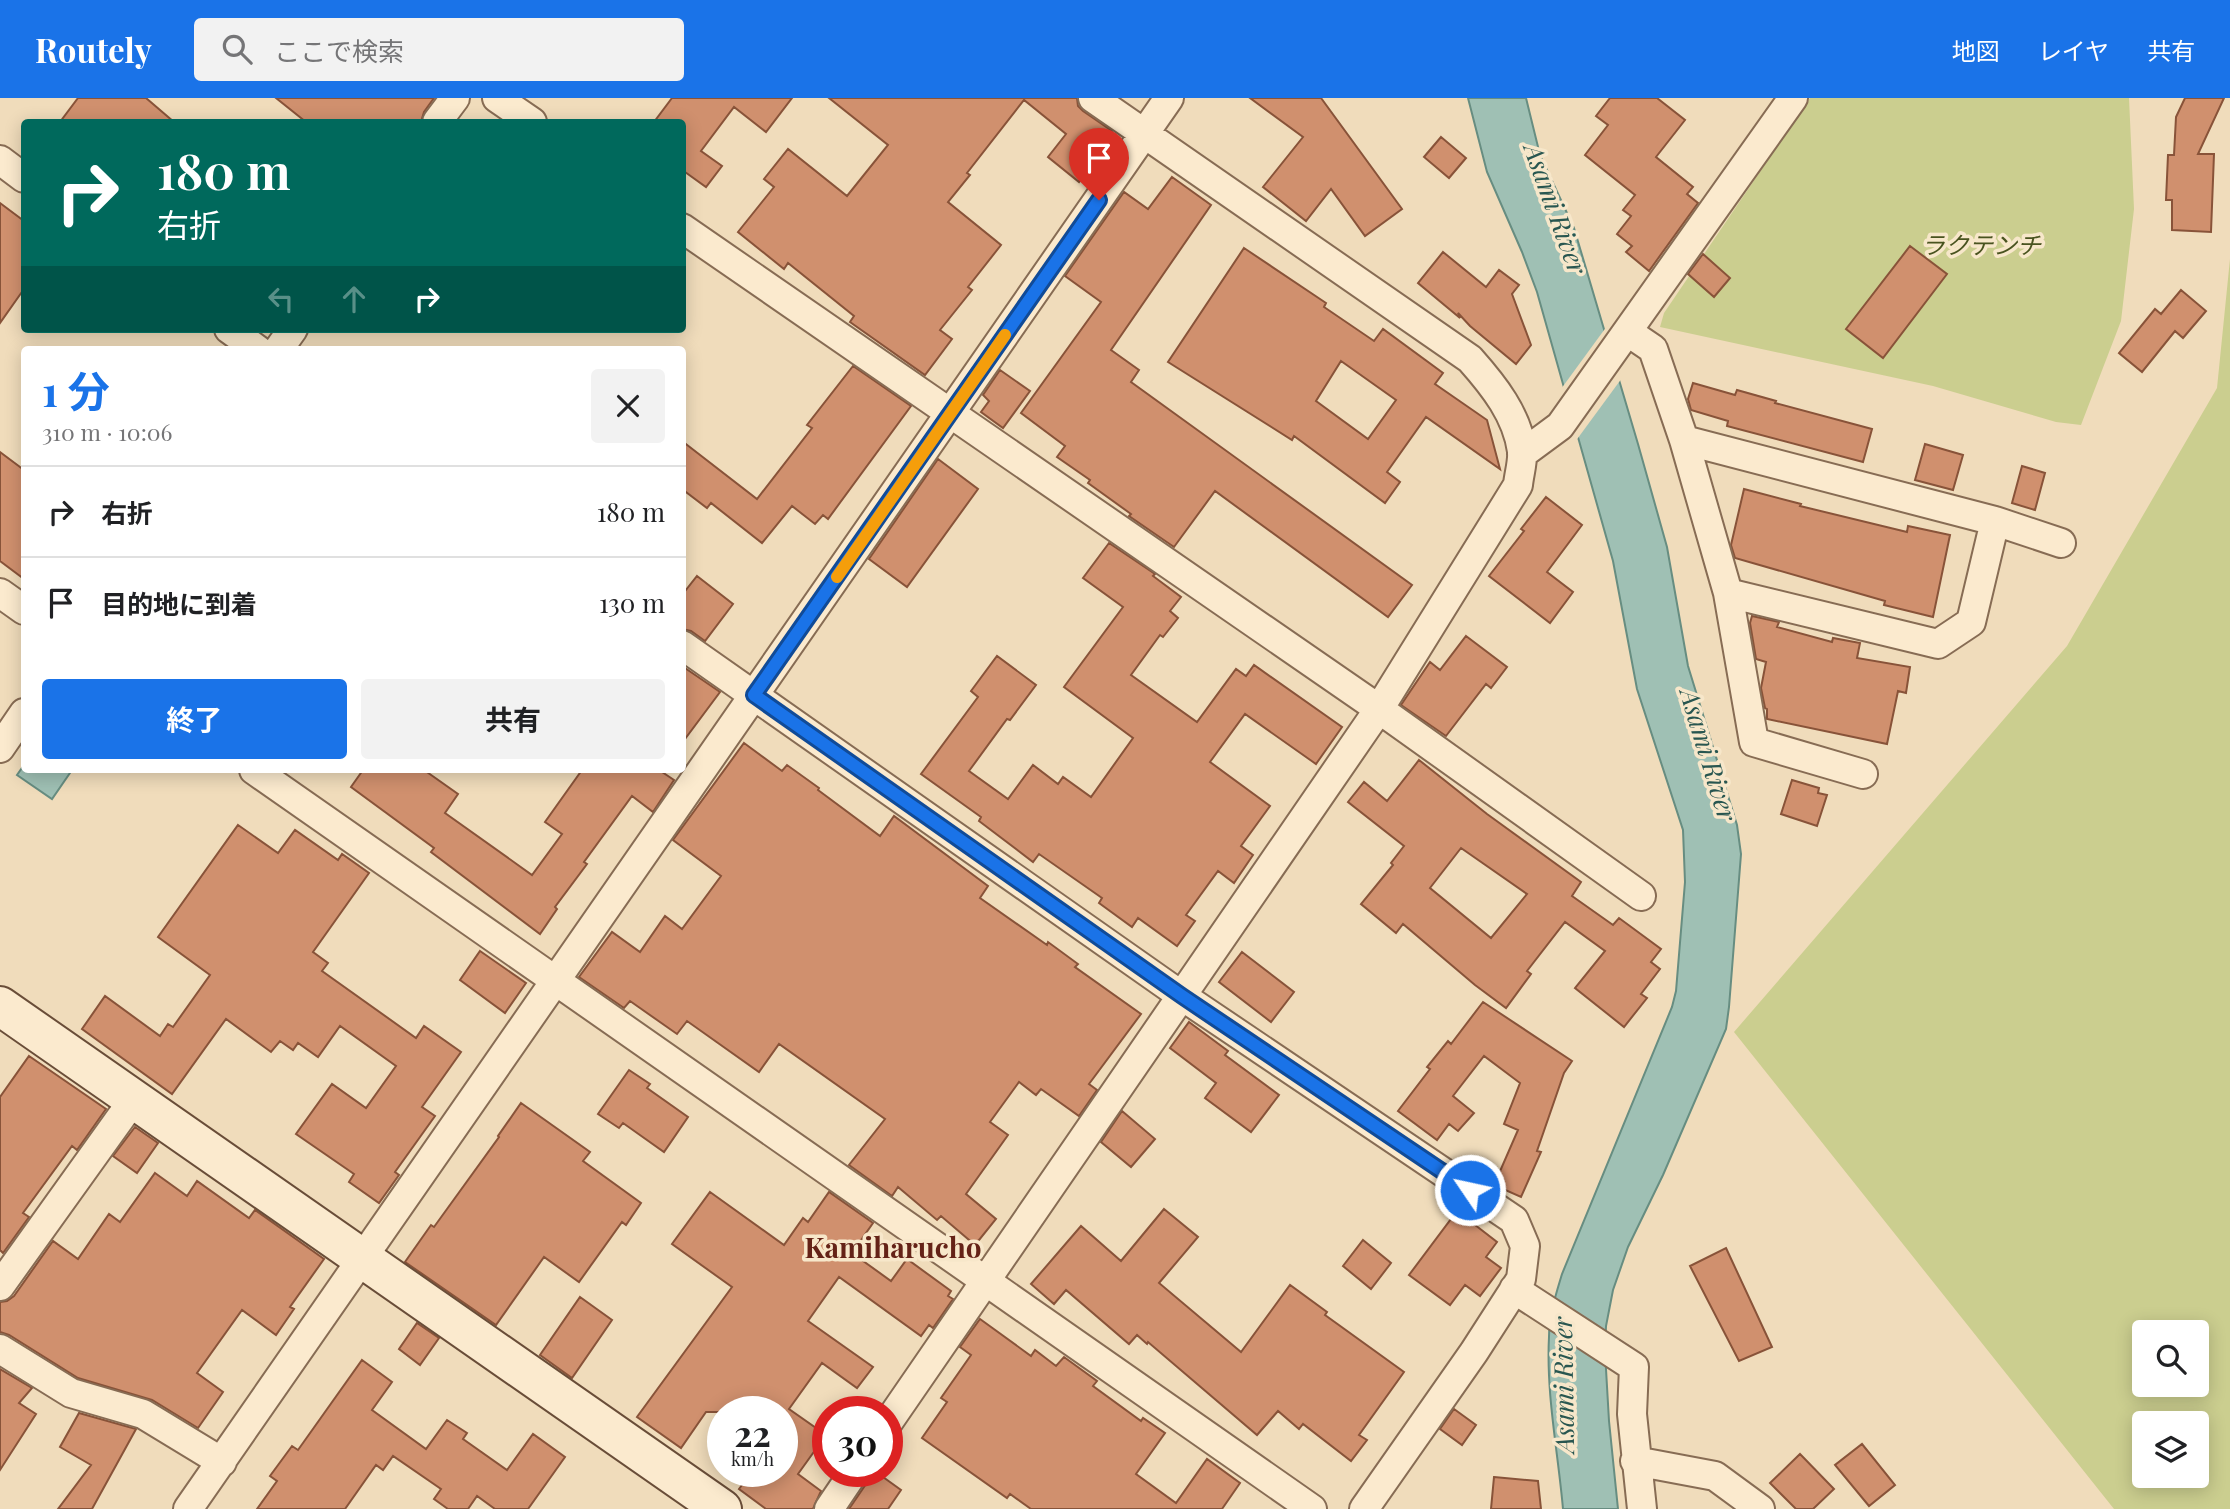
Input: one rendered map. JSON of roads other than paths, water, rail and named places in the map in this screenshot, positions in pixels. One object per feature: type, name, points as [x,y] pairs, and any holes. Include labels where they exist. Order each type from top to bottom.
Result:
[{"type":"street","points":[[440,119],[454,98]]},
{"type":"street","points":[[497,98],[528,119]]},
{"type":"street","points":[[903,1401],[1379,709],[1518,485],[1522,454],[1516,427],[1496,389],[1471,359],[1093,98]]},
{"type":"street","points":[[188,1509],[1169,98]]},
{"type":"street","points":[[1522,454],[1560,425],[1629,332],[1793,98]]},
{"type":"street","points":[[0,160],[21,176]]},
{"type":"street","points":[[686,231],[1379,709],[1641,896]]},
{"type":"street","points":[[1629,332],[1653,349],[1684,440],[1728,593],[1754,742],[1863,774]]},
{"type":"street","points":[[235,333],[252,346]]},
{"type":"street","points":[[1684,440],[1995,521],[2061,543]]},
{"type":"street","points":[[1728,593],[1938,644],[1971,622],[1995,521]]},
{"type":"street","points":[[0,593],[21,608]]},
{"type":"street","points":[[686,648],[1182,996],[1514,1220],[1525,1245],[1521,1279],[1474,1352],[1364,1509]]},
{"type":"street","points":[[0,748],[21,717]]},
{"type":"street","points":[[258,773],[1312,1509]]},
{"type":"street","points":[[0,1006],[722,1509]]},
{"type":"street","points":[[0,1286],[134,1099]]},
{"type":"street","points":[[1514,1289],[1634,1367],[1632,1415],[1642,1509]]},
{"type":"street","points":[[0,1349],[71,1393],[143,1414],[222,1462]]},
{"type":"street","points":[[1635,1461],[1714,1476],[1760,1509]]},
{"type":"street","points":[[829,1509],[844,1487]]},
{"type":"water","name":"Asami River","points":[[1468,98],[1526,98],[1540,155],[1574,228],[1667,547],[1688,666],[1737,825],[1741,854],[1726,1029],[1663,1175],[1628,1247],[1613,1290],[1606,1326],[1609,1421],[1618,1509],[1563,1509],[1551,1401],[1549,1329],[1562,1274],[1672,1007],[1676,991],[1685,882],[1683,830],[1637,689],[1613,561],[1537,292],[1487,172]]},
{"type":"water","points":[[21,769],[21,773],[70,773],[52,799],[17,775]]},
{"type":"district","name":"Kamiharucho","points":[[893,1248]]},
{"type":"park label","name":"ラクテンチ","points":[[1981,246]]}]
